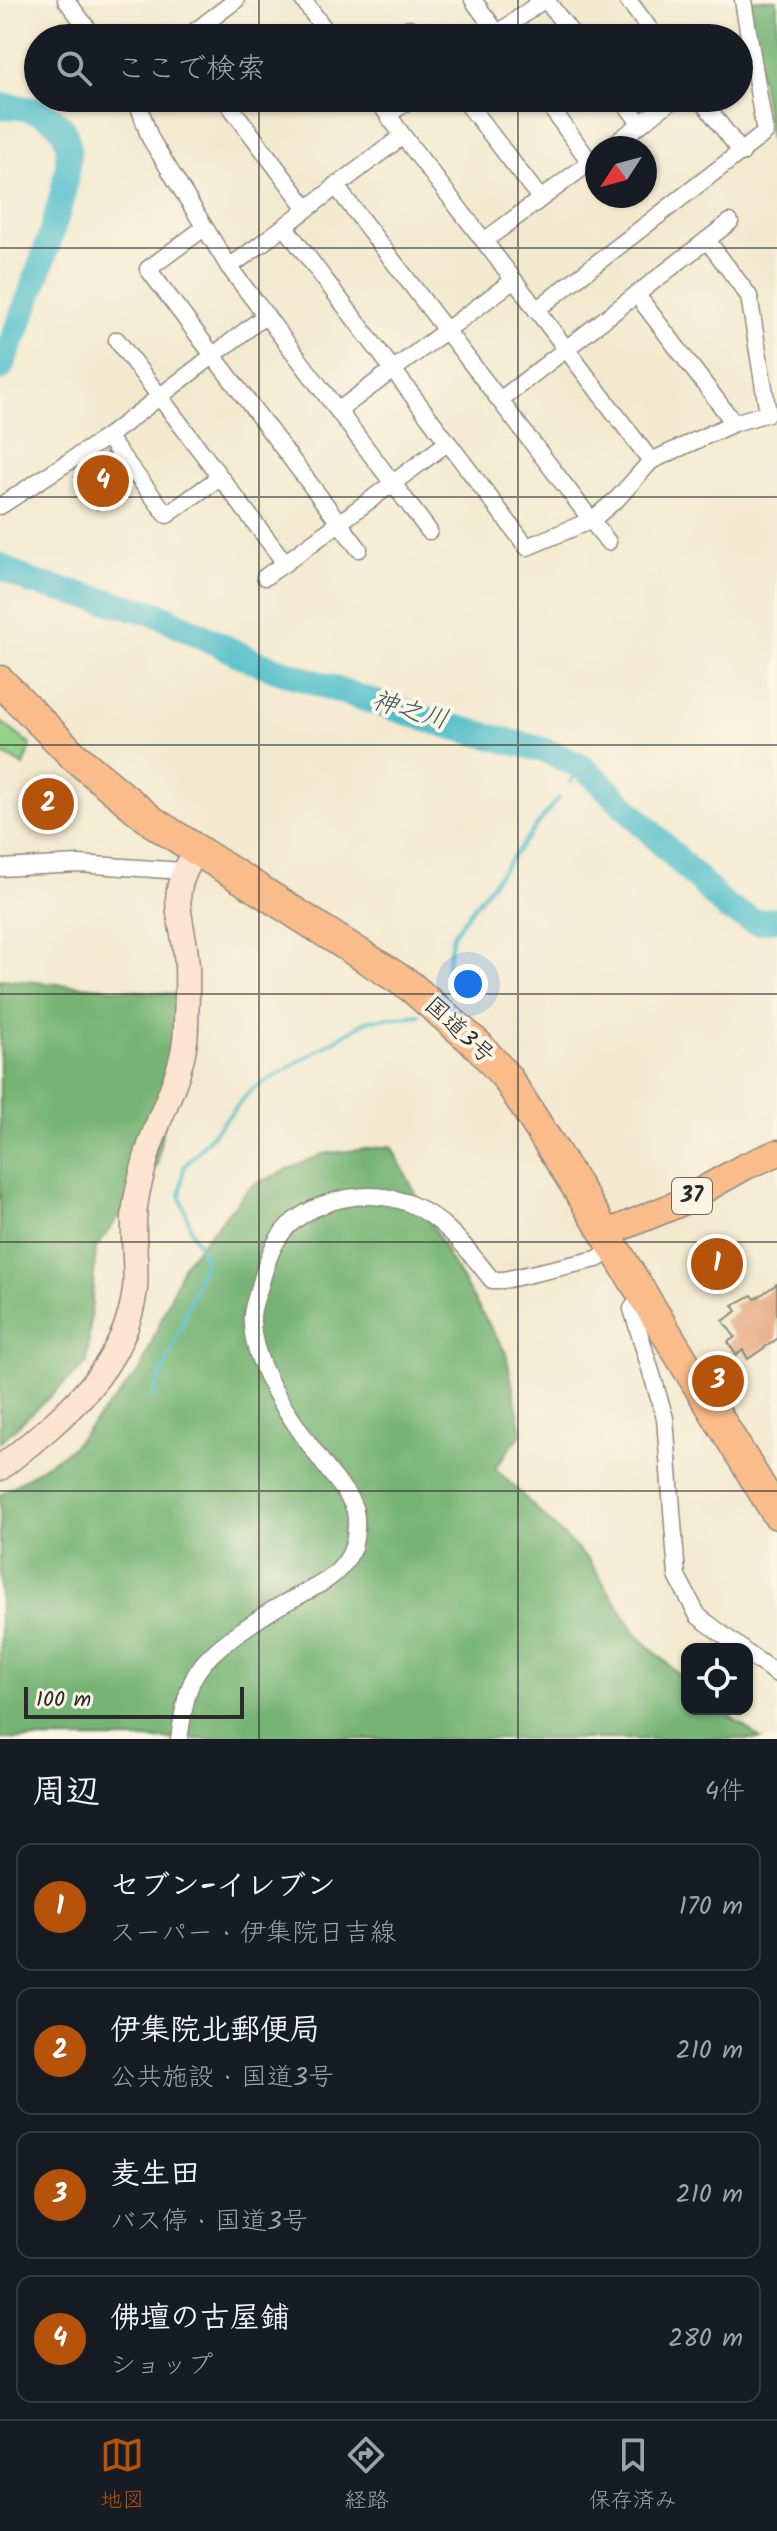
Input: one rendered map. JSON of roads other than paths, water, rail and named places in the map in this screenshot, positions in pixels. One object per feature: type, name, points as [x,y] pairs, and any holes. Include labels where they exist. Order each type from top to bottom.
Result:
[{"type":"highway","name":"国道3号","points":[[0,681],[75,757],[153,822],[190,861],[410,986],[457,1026],[507,1078],[777,1514]]},
{"type":"main road","name":"37","points":[[610,1241],[746,1166],[777,1153]]},
{"type":"street","points":[[66,0],[84,24]]},
{"type":"street","points":[[204,24],[236,0]]},
{"type":"street","points":[[303,0],[321,24]]},
{"type":"street","points":[[473,0],[489,24]]},
{"type":"street","points":[[513,24],[544,0],[564,24]]},
{"type":"street","points":[[628,0],[646,24]]},
{"type":"street","points":[[743,0],[747,24]]},
{"type":"street","points":[[536,310],[765,133],[753,60]]},
{"type":"street","points":[[141,112],[150,138],[229,267],[429,531]]},
{"type":"street","points":[[235,112],[306,207]]},
{"type":"street","points":[[386,112],[651,461]]},
{"type":"street","points":[[388,115],[392,112]]},
{"type":"street","points":[[474,112],[540,198]]},
{"type":"street","points":[[555,112],[585,149]]},
{"type":"street","points":[[632,112],[641,124]]},
{"type":"street","points":[[625,136],[657,112]]},
{"type":"street","points":[[711,112],[742,153]]},
{"type":"street","points":[[229,267],[403,136]]},
{"type":"street","points":[[484,241],[585,166]]},
{"type":"street","points":[[335,185],[608,542]]},
{"type":"street","points":[[500,400],[730,222]]},
{"type":"street","points":[[285,227],[527,547],[592,520],[618,498],[651,461],[734,423],[768,413],[749,296],[707,240]]},
{"type":"street","points":[[204,228],[148,269],[359,549]]},
{"type":"street","points":[[339,410],[514,280]]},
{"type":"street","points":[[637,295],[734,423]]},
{"type":"street","points":[[0,506],[107,437],[266,315]]},
{"type":"street","points":[[117,340],[285,563]]},
{"type":"street","points":[[107,437],[167,515],[220,477]]},
{"type":"street","points":[[265,577],[447,443]]},
{"type":"street","points":[[0,868],[190,861],[177,896],[187,966],[186,1035],[176,1076],[146,1157],[135,1201],[135,1287],[128,1325],[106,1368],[76,1405],[0,1468]]},
{"type":"street","points":[[179,1739],[187,1696],[197,1672],[209,1656],[275,1609],[344,1567],[353,1545],[356,1527],[351,1502],[272,1386],[253,1337],[252,1312],[269,1254],[287,1227],[316,1206],[362,1196],[382,1197],[408,1204],[452,1231],[492,1280],[597,1259],[610,1241]]},
{"type":"street","points":[[642,1295],[632,1309],[665,1418],[677,1576],[698,1616],[734,1643]]},
{"type":"street","points":[[753,1657],[777,1674]]},
{"type":"waterway","name":"神之川","points":[[0,106],[24,109]]},
{"type":"waterway","name":"神之川","points":[[0,368],[32,290],[63,192],[68,165],[65,134],[52,119],[37,112]]},
{"type":"waterway","name":"神之川","points":[[0,566],[31,582],[157,614],[253,661],[322,685],[442,724],[547,751],[582,767],[598,780],[727,908],[756,922],[777,919]]},
{"type":"waterway","points":[[570,782],[582,767]]},
{"type":"waterway","points":[[446,972],[453,934],[558,798]]},
{"type":"waterway","points":[[152,1397],[181,1328],[205,1258],[192,1232],[180,1195],[184,1167],[251,1090],[369,1020],[419,1015]]},
{"type":"place","name":"佛壇の古屋鋪","points":[[103,481]]},
{"type":"place","name":"伊集院北郵便局","points":[[48,804]]},
{"type":"place","name":"セブン-イレブン","points":[[717,1264]]},
{"type":"place","name":"麦生田","points":[[718,1381]]}]
